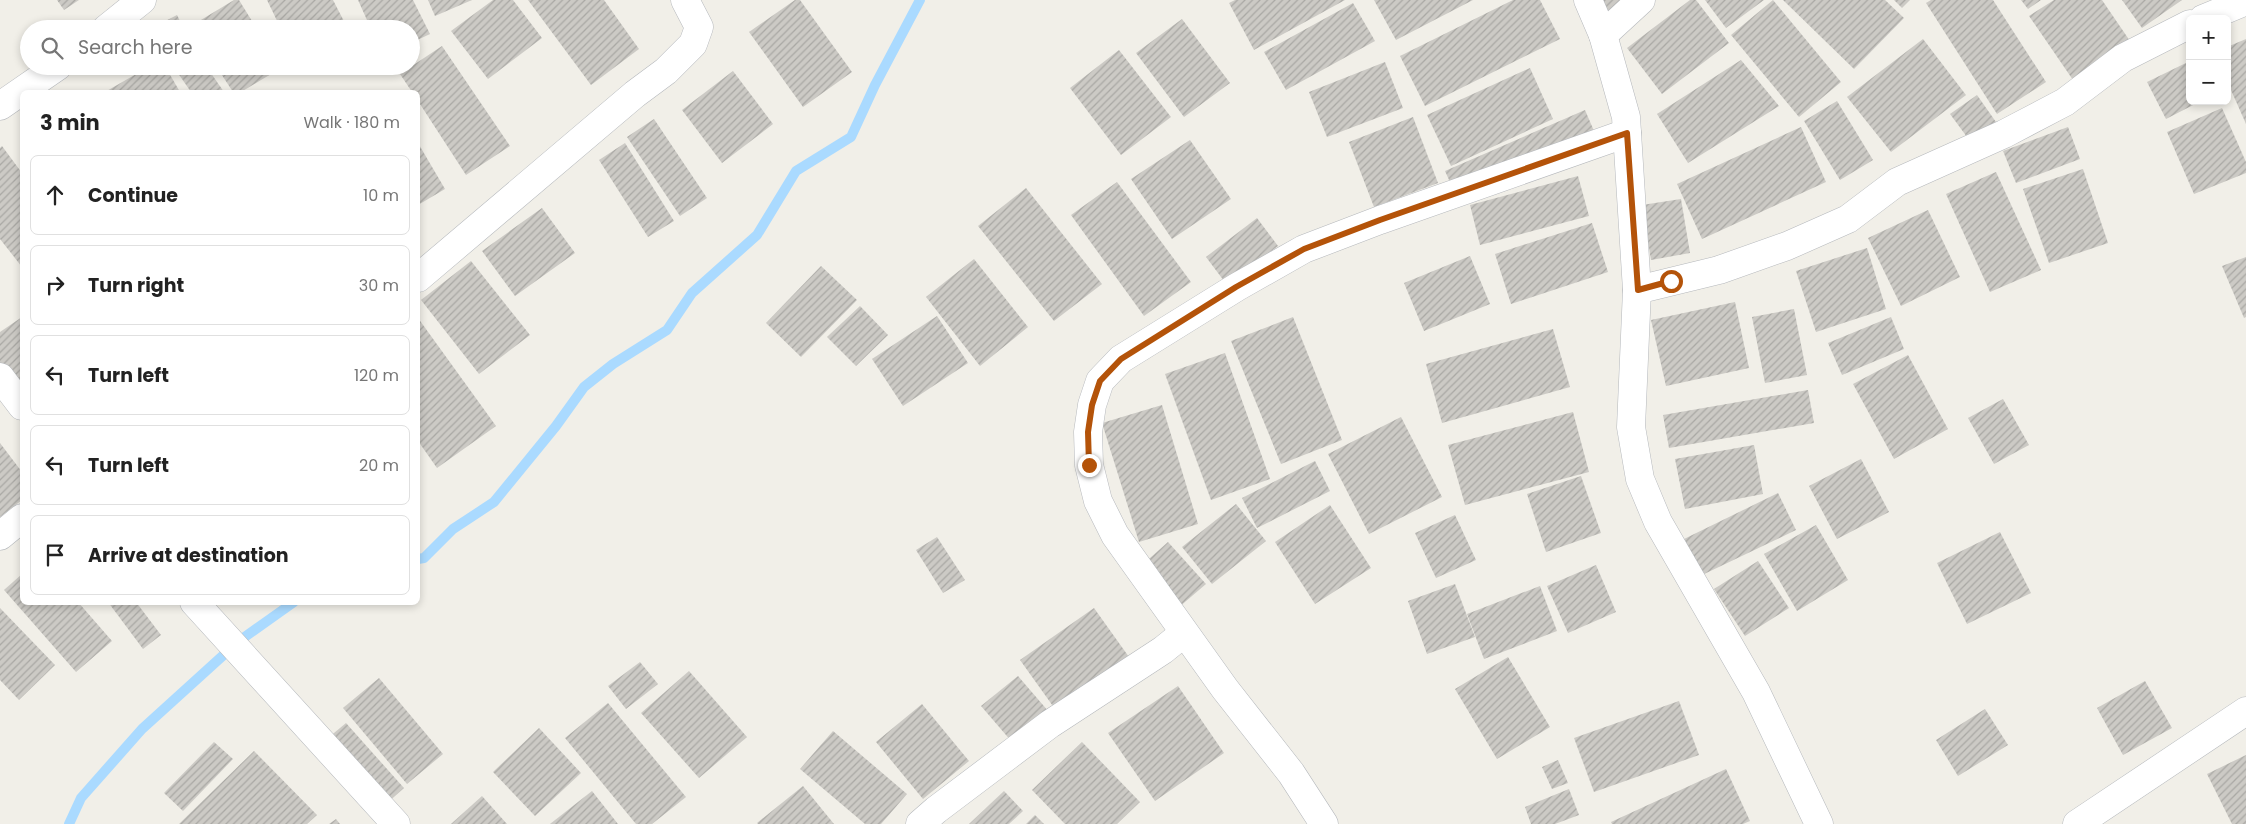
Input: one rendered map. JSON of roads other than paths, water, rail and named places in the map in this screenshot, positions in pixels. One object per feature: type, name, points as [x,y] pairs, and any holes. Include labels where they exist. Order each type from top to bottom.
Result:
[{"type":"street","points":[[117,20],[142,0]]},
{"type":"street","points":[[420,276],[635,94],[666,71],[693,44],[699,27],[685,0]]},
{"type":"street","points":[[1588,0],[1603,35],[1626,116],[1638,290],[1631,427],[1640,479],[1658,522],[1756,692],[1819,824]]},
{"type":"street","points":[[1603,35],[1641,0]]},
{"type":"street","points":[[2213,15],[2246,1]]},
{"type":"street","points":[[1638,290],[1719,270],[1787,246],[1848,219],[1897,182],[2004,134],[2065,102],[2123,58],[2186,26]]},
{"type":"street","points":[[23,90],[45,75]]},
{"type":"street","points":[[0,106],[20,92]]},
{"type":"street","points":[[1324,824],[1291,773],[1184,633],[1115,535],[1098,501],[1089,465],[1088,432],[1092,405],[1100,381],[1121,359],[1236,287],[1304,249],[1380,220],[1627,133]]},
{"type":"street","points":[[0,377],[20,403]]},
{"type":"street","points":[[0,536],[20,520]]},
{"type":"street","points":[[197,605],[396,824]]},
{"type":"street","points":[[920,824],[1050,724],[1163,650],[1184,633]]},
{"type":"street","points":[[2077,824],[2246,711]]},
{"type":"waterway","points":[[420,559],[424,558],[453,529],[494,502],[556,426],[584,387],[613,364],[667,330],[692,293],[757,235],[796,171],[851,137],[875,85],[920,0]]},
{"type":"waterway","points":[[69,824],[81,798],[142,729],[239,641],[290,605]]}]
